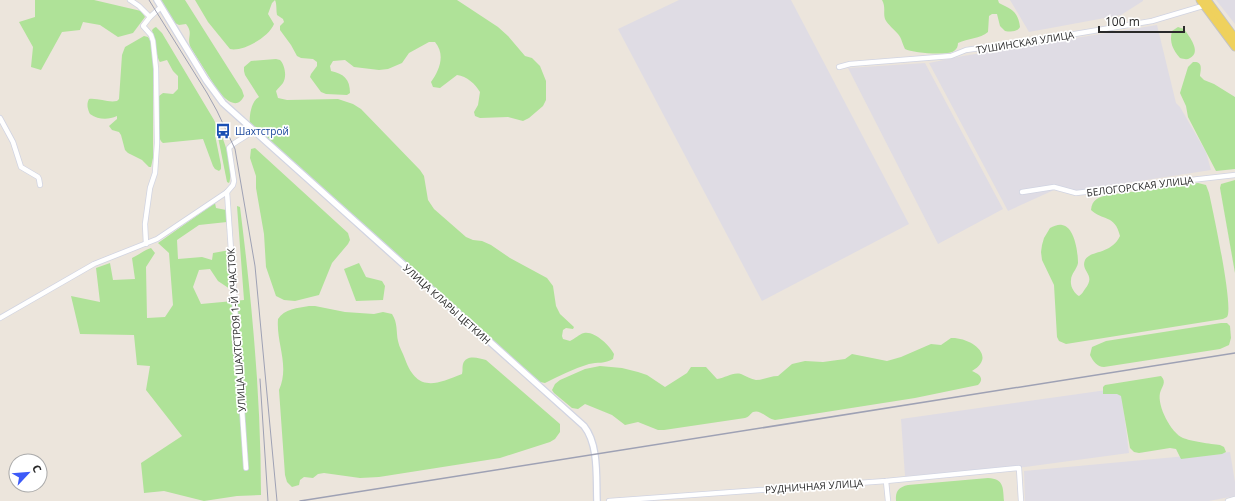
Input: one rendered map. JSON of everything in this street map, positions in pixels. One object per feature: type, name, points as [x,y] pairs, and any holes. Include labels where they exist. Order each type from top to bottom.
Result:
[{"type":"main road","points":[[1205,2],[1235,38]]},
{"type":"main road","points":[[1205,2],[1235,47]]},
{"type":"street","points":[[130,0],[139,6],[150,17]]},
{"type":"street","name":"УЛИЦА КЛАРЫ ЦЕТКИН","points":[[157,0],[206,80],[217,96],[228,108],[584,426],[590,434],[594,444],[597,501]]},
{"type":"street","name":"ТУШИНСКАЯ УЛИЦА","points":[[839,67],[850,64],[951,56],[966,50],[1045,39],[1152,21],[1205,2]]},
{"type":"street","points":[[146,244],[145,224],[150,188],[156,173],[156,59],[151,35],[143,26],[161,7]]},
{"type":"street","points":[[0,118],[13,142],[21,168],[38,176],[40,185]]},
{"type":"street","points":[[0,318],[94,264],[157,240],[227,192],[233,185],[234,181],[229,148],[232,144],[247,136],[253,130]]},
{"type":"street","name":"БЕЛОГОРСКАЯ УЛИЦА","points":[[1022,192],[1054,187],[1076,193],[1235,175]]},
{"type":"street","name":"УЛИЦА ШАХТСТРОЯ 1-Й УЧАСТОК","points":[[227,192],[246,468]]},
{"type":"street","name":"РУДНИЧНАЯ УЛИЦА","points":[[608,501],[886,481],[1019,468],[1021,501]]},
{"type":"street","points":[[886,481],[888,501]]},
{"type":"street","points":[[1228,501],[1235,500]]},
{"type":"shaded area","points":[[679,0],[791,0],[909,224],[762,301],[618,29]]},
{"type":"shaded area","points":[[1010,0],[1143,1],[1121,15],[1029,32]]},
{"type":"shaded area","points":[[1216,0],[1235,0],[1235,24]]},
{"type":"shaded area","points":[[1157,25],[1176,103],[1180,107],[1206,152],[1211,170],[1082,190],[1054,190],[1008,211],[929,63],[963,56]]},
{"type":"shaded area","points":[[925,63],[1003,209],[938,244],[848,68]]},
{"type":"shaded area","points":[[1121,388],[1129,453],[1025,467],[905,476],[901,419]]},
{"type":"shaded area","points":[[1230,452],[1235,482],[1235,496],[1209,501],[1025,501],[1024,471]]},
{"type":"green space","points":[[35,0],[94,0],[141,11],[145,17],[133,33],[118,37],[100,25],[83,22],[80,30],[62,32],[41,70],[31,67],[33,47],[19,22],[35,17]]},
{"type":"green space","points":[[161,0],[185,0],[242,90],[244,96],[238,103],[227,100],[218,91],[191,48],[188,27],[186,24],[179,25],[175,23]]},
{"type":"green space","points":[[195,0],[275,0],[272,3],[268,14],[274,24],[267,34],[248,46],[230,49],[208,22]]},
{"type":"green space","points":[[275,0],[457,0],[498,27],[525,56],[532,58],[540,66],[546,81],[546,100],[543,106],[523,121],[508,117],[480,118],[475,116],[474,112],[478,105],[480,92],[473,83],[457,75],[440,88],[433,87],[431,82],[439,68],[441,57],[435,42],[429,42],[409,53],[402,63],[388,69],[379,70],[354,67],[345,60],[333,61],[330,66],[331,71],[345,78],[349,84],[350,93],[347,95],[326,94],[321,92],[310,77],[317,66],[317,62],[313,59],[301,58],[297,56],[280,30],[280,26],[284,22],[283,19],[277,15]]},
{"type":"green space","points":[[882,0],[998,0],[999,3],[1016,14],[1020,27],[1014,31],[1005,31],[1000,26],[997,14],[992,14],[989,16],[988,32],[981,36],[958,43],[956,49],[950,53],[937,54],[915,52],[905,49],[899,36],[886,21]]},
{"type":"green space","points":[[156,27],[162,33],[218,128],[215,135],[221,165],[221,169],[219,171],[213,166],[203,139],[163,143],[160,140],[158,128],[159,96],[163,93],[173,94],[178,89],[178,76],[173,71],[167,60],[160,62],[159,60],[152,30]]},
{"type":"green space","points":[[1178,27],[1184,29],[1195,48],[1195,52],[1188,59],[1180,58],[1172,46],[1172,31]]},
{"type":"green space","points":[[144,36],[148,37],[151,42],[153,64],[153,158],[151,167],[149,167],[142,160],[128,153],[125,150],[119,132],[112,130],[109,126],[117,119],[117,116],[107,119],[97,117],[90,114],[87,105],[89,99],[117,101],[119,99],[122,55],[125,47]]},
{"type":"green space","points":[[276,59],[282,62],[285,74],[283,83],[276,91],[278,98],[287,100],[338,99],[353,104],[361,109],[420,170],[424,176],[428,200],[434,209],[466,237],[491,245],[510,258],[547,278],[553,286],[556,306],[560,314],[574,327],[573,329],[566,328],[563,330],[563,339],[570,341],[584,333],[593,334],[609,347],[614,354],[613,359],[607,362],[592,363],[545,383],[540,382],[250,125],[252,106],[259,97],[245,75],[244,67],[251,61]]},
{"type":"green space","points":[[1193,62],[1200,64],[1200,76],[1204,80],[1214,84],[1235,97],[1235,169],[1216,171],[1188,117],[1186,106],[1180,93],[1188,67]]},
{"type":"green space","points":[[220,135],[228,158],[230,173],[229,183],[227,182],[218,137]]},
{"type":"green space","points":[[255,148],[348,233],[350,240],[332,263],[319,295],[295,301],[284,300],[276,296],[266,267],[264,234],[256,188],[256,176],[250,158],[251,149]]},
{"type":"green space","points":[[1235,180],[1235,273],[1220,188],[1221,184]]},
{"type":"green space","points":[[1198,183],[1206,185],[1209,193],[1228,296],[1227,317],[1223,319],[1066,344],[1059,341],[1057,337],[1054,285],[1042,260],[1041,252],[1044,238],[1050,228],[1062,225],[1070,230],[1073,235],[1078,263],[1071,278],[1071,285],[1079,296],[1082,294],[1089,280],[1084,264],[1085,260],[1091,255],[1111,246],[1120,236],[1118,229],[1112,221],[1099,216],[1091,210],[1094,201],[1108,195]]},
{"type":"green space","points":[[215,203],[216,208],[226,210],[227,222],[199,225],[177,240],[178,259],[202,257],[212,260],[213,253],[230,250],[233,291],[218,281],[210,269],[199,270],[193,287],[201,304],[244,300],[237,206],[240,207],[258,387],[261,495],[237,496],[204,501],[164,491],[144,493],[141,463],[182,436],[146,390],[150,366],[137,365],[134,335],[80,334],[71,296],[100,302],[96,268],[110,263],[113,280],[135,279],[132,258],[151,248],[155,253],[146,267],[147,318],[165,317],[173,305],[169,253],[158,243]]},
{"type":"green space","points":[[359,263],[366,277],[382,281],[385,286],[383,300],[356,301],[344,269]]},
{"type":"green space","points":[[309,306],[345,312],[374,314],[383,312],[392,314],[396,324],[397,338],[405,359],[415,377],[421,381],[435,383],[462,374],[463,364],[470,358],[486,360],[560,424],[560,432],[555,439],[550,442],[500,458],[379,477],[360,478],[324,473],[318,474],[313,478],[304,477],[300,480],[299,485],[292,487],[287,482],[285,475],[279,390],[282,381],[283,363],[278,319],[288,311]]},
{"type":"green space","points":[[1227,323],[1230,326],[1231,338],[1229,345],[1220,349],[1104,367],[1097,365],[1090,355],[1092,347],[1106,341]]},
{"type":"green space","points":[[951,338],[973,344],[982,354],[982,359],[979,365],[972,371],[981,378],[978,385],[915,398],[775,420],[756,411],[745,418],[658,430],[638,422],[625,425],[612,415],[585,404],[578,409],[572,408],[552,390],[555,384],[560,380],[585,369],[600,366],[622,368],[638,372],[647,375],[665,387],[687,373],[691,367],[706,367],[717,379],[732,374],[741,374],[754,380],[759,380],[778,376],[792,364],[805,361],[823,362],[845,359],[852,354],[887,361],[901,357],[931,344],[941,345]]},
{"type":"green space","points":[[1161,376],[1164,380],[1164,384],[1160,393],[1161,405],[1166,418],[1174,431],[1186,439],[1220,445],[1224,447],[1226,452],[1222,454],[1181,459],[1176,449],[1170,448],[1139,453],[1134,452],[1130,448],[1121,396],[1117,394],[1103,394],[1103,387],[1105,385]]},
{"type":"green space","points":[[988,478],[1000,482],[1003,488],[1004,501],[896,501],[898,490],[908,485]]},
{"type":"tram line","points":[[149,0],[207,93],[235,149],[255,266],[277,501]]},
{"type":"tram line","points":[[260,379],[268,501]]},
{"type":"railway","points":[[300,501],[1235,353]]},
{"type":"place","name":"Шахтстрой","points":[[223,131]]}]
